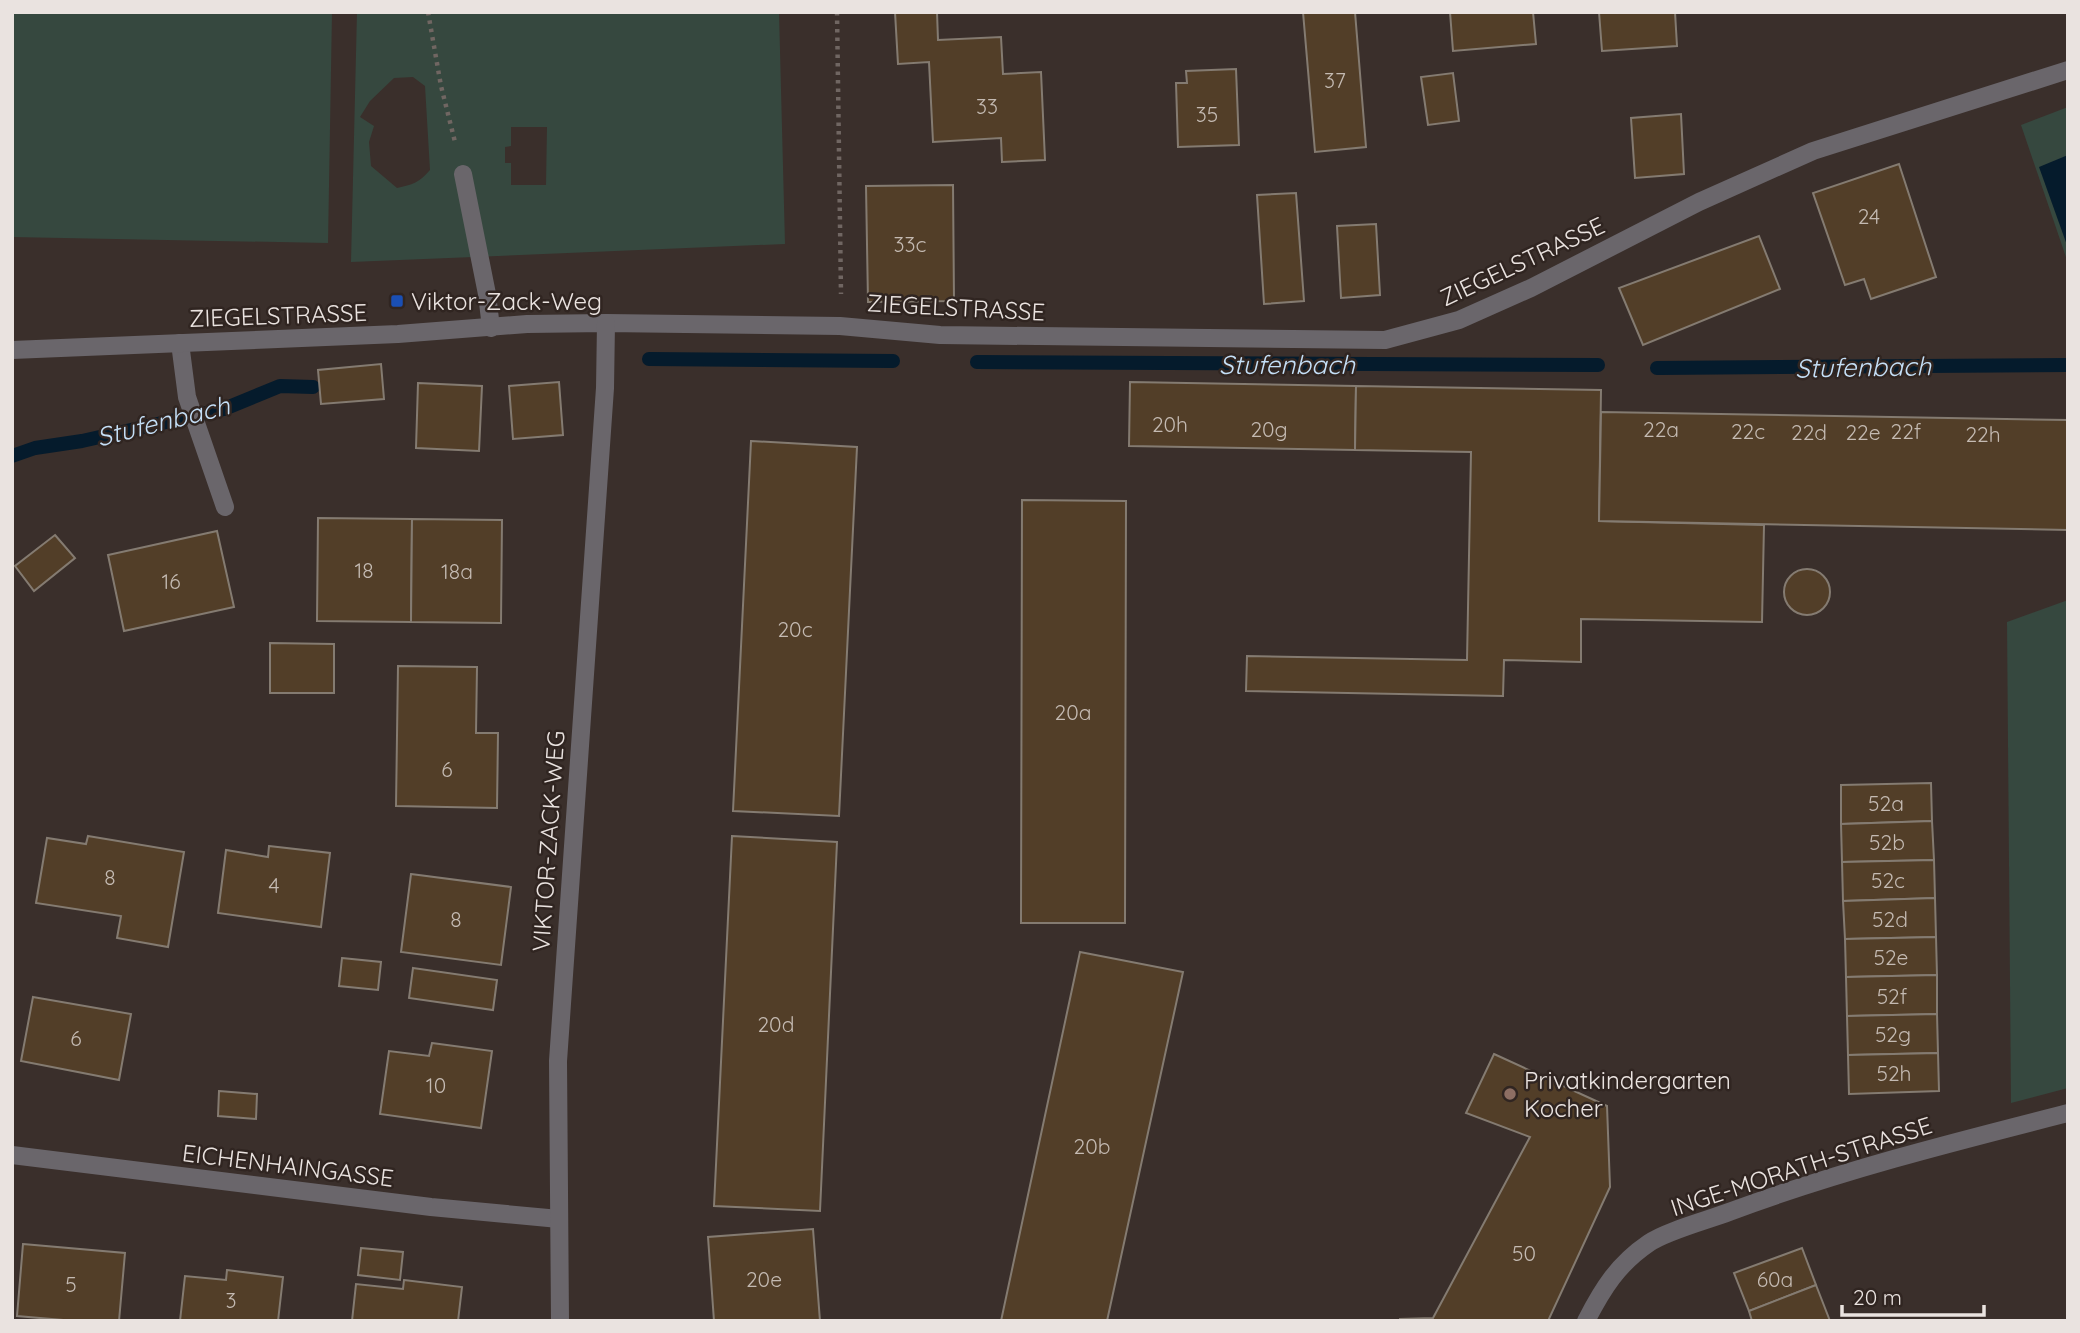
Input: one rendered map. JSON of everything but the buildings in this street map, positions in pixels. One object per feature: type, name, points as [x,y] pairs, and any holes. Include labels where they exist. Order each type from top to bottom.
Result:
[{"type":"street","name":"ZIEGELSTRASSE","points":[[12,350],[606,323],[839,326],[940,335],[1385,340],[1459,320],[1531,288],[1699,202],[1814,151],[2068,70]]},
{"type":"street","points":[[463,174],[487,294],[491,328]]},
{"type":"street","name":"VIKTOR-ZACK-WEG","points":[[560,1321],[558,1061],[605,388],[606,323]]},
{"type":"street","points":[[180,343],[187,397],[225,507]]},
{"type":"street","name":"INGE-MORATH-STRASSE","points":[[1586,1321],[1603,1287],[1625,1262],[1651,1241],[1837,1175],[2068,1113]]},
{"type":"street","name":"EICHENHAINGASSE","points":[[12,1154],[431,1208],[559,1219]]},
{"type":"path","points":[[428,12],[441,86],[463,174]]},
{"type":"path","name":"ZIEGELSTRASSE","points":[[837,12],[839,326]]},
{"type":"green space","points":[[12,12],[332,12],[328,243],[12,237]]},
{"type":"green space","points":[[357,12],[779,12],[785,244],[351,262]],"holes":[[[413,77],[425,86],[430,170],[415,182],[397,188],[371,166],[369,142],[374,126],[360,117],[370,101],[394,78]],[[511,127],[547,127],[546,185],[511,185],[511,163],[505,163],[505,147],[511,146]]]},
{"type":"green space","points":[[2068,107],[2068,263],[2021,125]]},
{"type":"green space","points":[[2068,600],[2068,1088],[2011,1103],[2007,622]]},
{"type":"water","points":[[2068,155],[2068,248],[2039,167]]},
{"type":"waterway","name":"Stufenbach","points":[[649,359],[893,361]]},
{"type":"waterway","name":"Stufenbach","points":[[977,362],[1598,365]]},
{"type":"waterway","name":"Stufenbach","points":[[1657,368],[2068,365]]},
{"type":"waterway","name":"Stufenbach","points":[[12,456],[35,448],[82,441],[224,409],[280,386],[313,387]]},
{"type":"place","name":"Viktor-Zack-Weg","points":[[397,301]]},
{"type":"place","name":"Privatkindergarten Kocher","points":[[1510,1094]]}]
